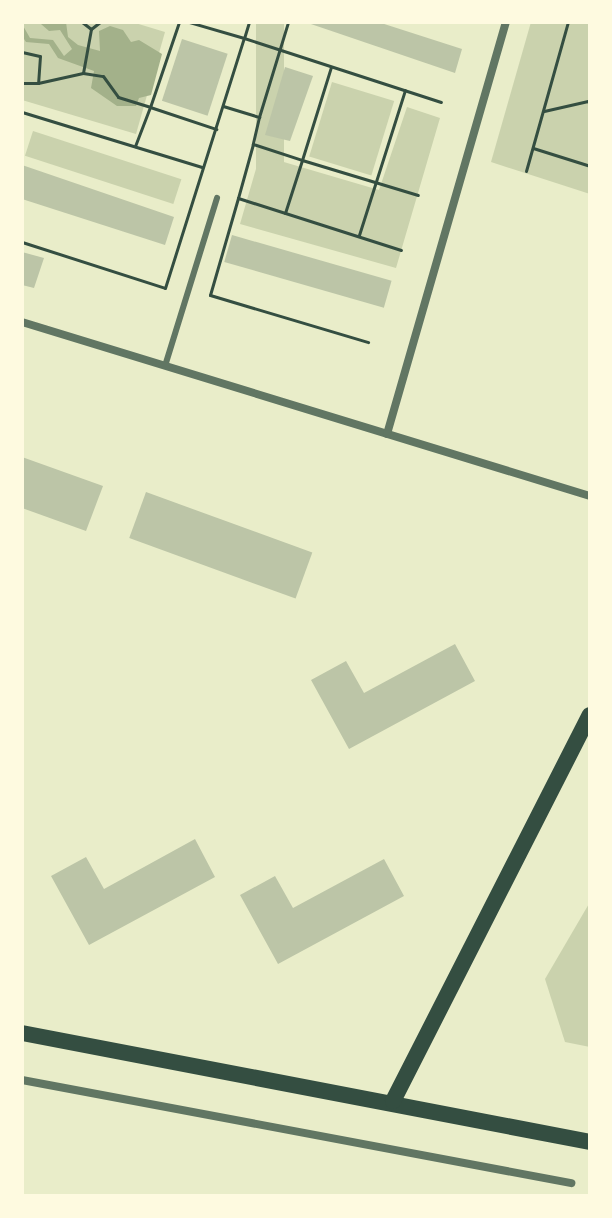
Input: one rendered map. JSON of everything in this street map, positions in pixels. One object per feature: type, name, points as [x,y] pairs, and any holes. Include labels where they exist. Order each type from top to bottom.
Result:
[{"type":"main road","points":[[393,1101],[590,715]]},
{"type":"main road","points":[[22,1033],[393,1101],[590,1142]]},
{"type":"street","points":[[387,434],[506,22]]},
{"type":"street","points":[[22,322],[590,496]]},
{"type":"street","points":[[22,1080],[571,1183]]},
{"type":"lane","points":[[165,366],[217,198]]},
{"type":"path","points":[[82,22],[91,29]]},
{"type":"path","points":[[83,73],[91,29],[100,22]]},
{"type":"path","points":[[135,146],[179,22]]},
{"type":"path","points":[[189,22],[441,102]]},
{"type":"path","points":[[22,242],[165,288],[249,22]]},
{"type":"path","points":[[288,22],[210,295],[368,342]]},
{"type":"path","points":[[526,171],[568,22]]},
{"type":"path","points":[[22,52],[40,56],[38,83]]},
{"type":"path","points":[[285,213],[331,67]]},
{"type":"path","points":[[22,83],[38,83],[83,73],[103,76],[118,97],[216,129]]},
{"type":"path","points":[[358,236],[405,90]]},
{"type":"path","points":[[544,111],[588,101],[590,105]]},
{"type":"path","points":[[223,106],[259,117]]},
{"type":"path","points":[[22,112],[203,167]]},
{"type":"path","points":[[253,144],[418,195]]},
{"type":"path","points":[[533,148],[590,166]]},
{"type":"path","points":[[238,198],[401,250]]},
{"type":"shaded area","points":[[22,22],[132,22],[165,32],[136,134],[22,100]]},
{"type":"shaded area","points":[[66,22],[68,37],[78,45],[100,51],[99,31],[110,26],[123,30],[131,42],[139,40],[162,54],[151,95],[139,98],[136,106],[117,106],[91,88],[94,71],[58,58],[49,44],[26,42],[22,36],[22,24],[30,38],[53,40],[64,56],[72,49],[60,30],[49,31],[41,24]]},
{"type":"shaded area","points":[[256,22],[284,22],[284,190],[256,190]]},
{"type":"shaded area","points":[[531,22],[590,22],[590,194],[491,162]]},
{"type":"shaded area","points":[[332,82],[394,101],[371,176],[309,157]]},
{"type":"shaded area","points":[[407,107],[440,118],[396,268],[240,224],[260,155],[379,190]]},
{"type":"shaded area","points":[[33,131],[181,179],[173,204],[25,156]]},
{"type":"shaded area","points":[[590,902],[590,1047],[565,1042],[545,979]]},
{"type":"building","points":[[305,22],[378,22],[462,49],[455,73]]},
{"type":"building","points":[[182,39],[228,54],[208,116],[162,101]]},
{"type":"building","points":[[285,67],[313,76],[290,141],[265,135]]},
{"type":"building","points":[[22,165],[174,217],[165,245],[22,199]]},
{"type":"building","points":[[232,235],[392,281],[384,308],[224,262]]},
{"type":"building","points":[[22,252],[44,258],[34,288],[22,285]]},
{"type":"building","points":[[22,457],[103,486],[86,531],[22,508]]},
{"type":"building","points":[[146,492],[312,553],[296,599],[129,538]]},
{"type":"building","points":[[455,644],[475,681],[349,749],[311,680],[346,661],[364,693]]},
{"type":"building","points":[[195,839],[215,877],[89,945],[51,876],[86,857],[104,889]]},
{"type":"building","points":[[384,859],[404,896],[278,964],[240,895],[275,876],[293,908]]}]
